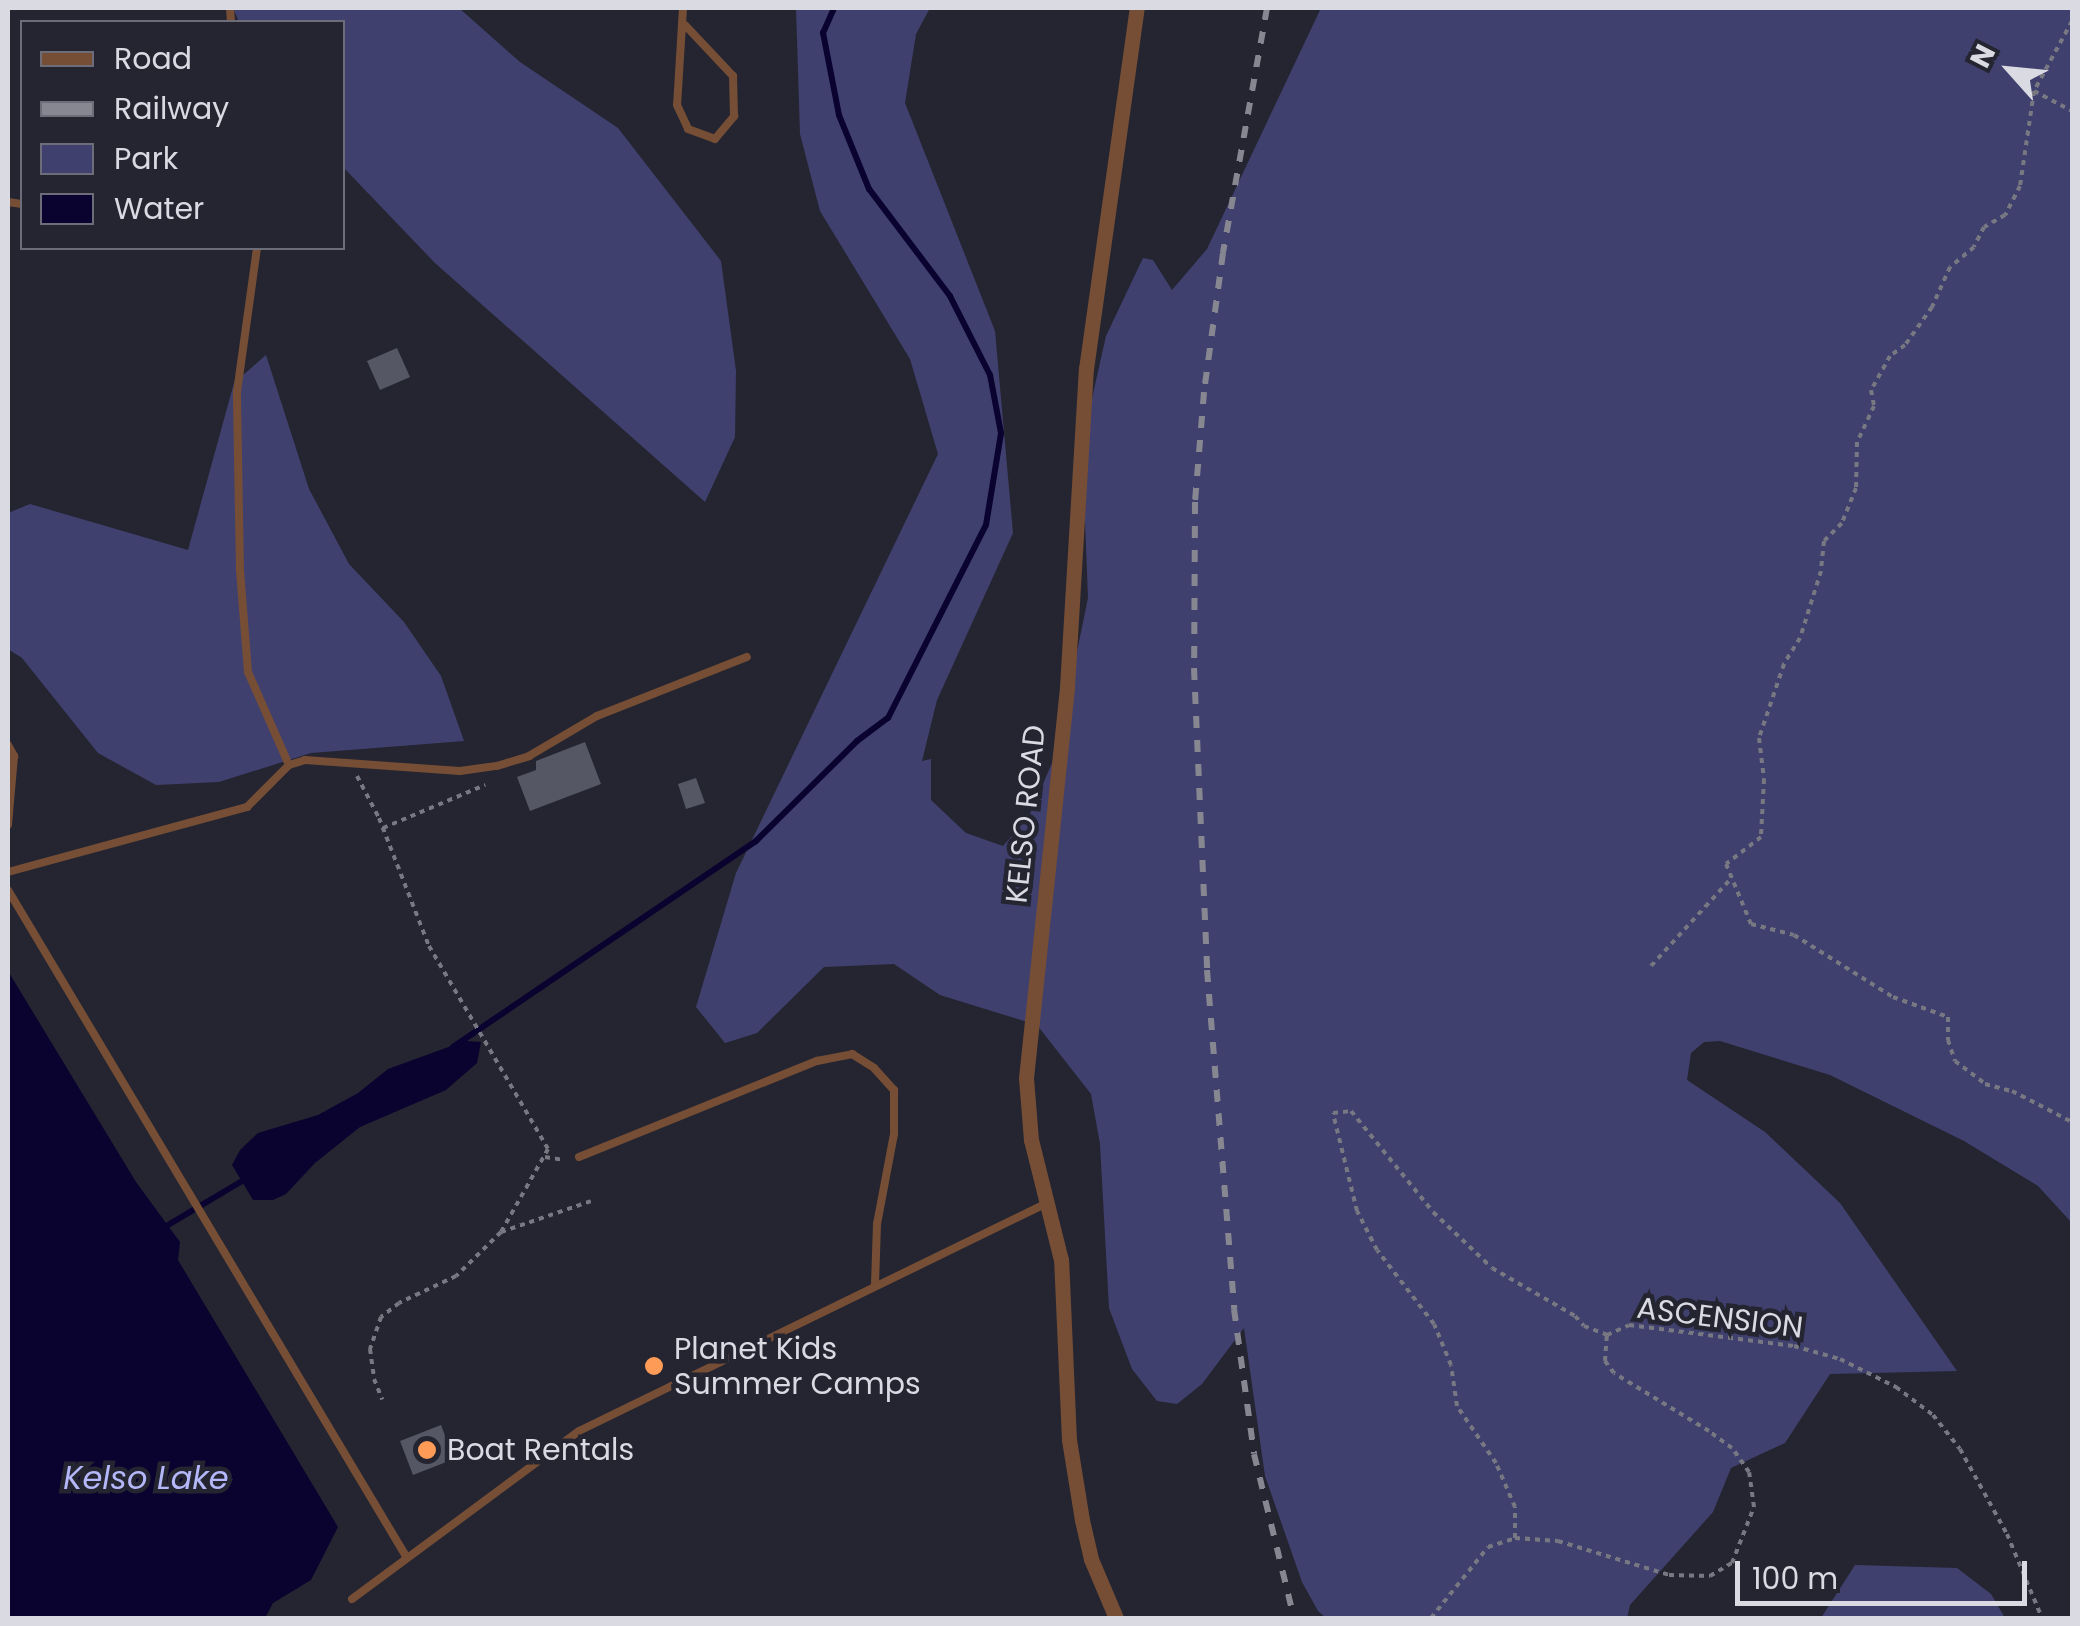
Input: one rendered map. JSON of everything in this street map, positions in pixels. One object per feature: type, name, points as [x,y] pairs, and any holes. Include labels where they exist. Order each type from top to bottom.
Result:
[{"type":"street","name":"KELSO ROAD","points":[[1116,1618],[1091,1559],[1082,1520],[1070,1440],[1061,1260],[1032,1140],[1026,1078],[1066,687],[1086,369],[1137,8]]},
{"type":"lane","points":[[683,8],[685,25],[677,105],[688,129],[715,139],[734,116],[733,76],[685,25]]},
{"type":"lane","points":[[257,250],[237,392],[240,571],[248,672],[290,765]]},
{"type":"lane","points":[[8,872],[248,807],[290,765],[305,760],[460,770],[497,766],[529,756],[597,716],[747,656]]},
{"type":"lane","points":[[8,746],[14,756],[8,825]]},
{"type":"lane","points":[[8,890],[407,1558]]},
{"type":"lane","points":[[579,1157],[817,1061],[852,1054],[874,1068],[894,1090],[894,1134],[877,1224],[874,1285]]},
{"type":"lane","points":[[352,1599],[579,1432],[1047,1203]]},
{"type":"path","points":[[2072,22],[2034,91],[2020,186],[2004,215],[1984,227],[1974,247],[1950,267],[1932,306],[1905,346],[1890,356],[1871,390],[1874,406],[1856,442],[1856,488],[1842,523],[1824,542],[1821,571],[1800,638],[1784,664],[1758,738],[1764,779],[1761,837],[1726,864],[1729,881],[1751,924],[1794,934],[1893,998],[1948,1017],[1948,1040],[1955,1060],[1985,1084],[2012,1090],[2072,1122]]},
{"type":"path","points":[[2034,91],[2072,111]]},
{"type":"path","points":[[350,763],[383,828],[430,946],[540,1129],[548,1149],[502,1232],[456,1276],[399,1303],[382,1317],[370,1349],[374,1379],[382,1399]]},
{"type":"path","points":[[383,828],[485,785]]},
{"type":"path","points":[[1651,966],[1729,881]]},
{"type":"path","points":[[1431,1618],[1488,1546],[1515,1538],[1515,1507],[1496,1463],[1457,1406],[1451,1365],[1434,1324],[1377,1250],[1358,1211],[1333,1113],[1352,1111],[1433,1212],[1492,1268],[1575,1316],[1584,1326],[1607,1335]]},
{"type":"path","points":[[544,1157],[579,1157]]},
{"type":"path","points":[[502,1232],[591,1202]]},
{"type":"path","name":"ASCENSION","points":[[1515,1538],[1558,1541],[1670,1575],[1710,1576],[1732,1563],[1748,1533],[1754,1508],[1749,1472],[1732,1448],[1614,1373],[1604,1361],[1607,1335],[1629,1324],[1794,1346],[1840,1359],[1896,1387],[1932,1415],[1960,1449],[2007,1534],[2042,1618]]},
{"type":"green space","points":[[233,8],[459,8],[520,62],[618,128],[721,261],[736,371],[735,437],[705,502],[435,263],[345,169],[345,20],[238,20]]},
{"type":"green space","points":[[796,8],[930,8],[916,34],[905,103],[995,331],[1013,533],[937,700],[922,761],[931,759],[931,800],[966,833],[1003,846],[1029,816],[1056,754],[1088,598],[1082,443],[1106,336],[1143,258],[1153,260],[1172,290],[1207,249],[1321,8],[2072,8],[2072,1223],[2038,1186],[1964,1141],[1830,1075],[1720,1041],[1704,1042],[1691,1053],[1687,1080],[1765,1132],[1840,1203],[1957,1371],[1830,1374],[1785,1443],[1731,1468],[1713,1512],[1630,1605],[1627,1618],[1326,1618],[1318,1611],[1302,1582],[1265,1476],[1244,1328],[1202,1384],[1177,1404],[1157,1401],[1132,1369],[1109,1308],[1100,1144],[1091,1094],[1037,1025],[940,995],[894,964],[824,967],[757,1033],[725,1043],[696,1007],[736,873],[938,454],[910,359],[820,211],[800,134]]},
{"type":"green space","points":[[266,355],[309,489],[349,564],[404,622],[441,676],[464,741],[311,753],[219,782],[156,785],[98,753],[22,658],[8,649],[8,513],[30,504],[188,550],[234,383]]},
{"type":"green space","points":[[1855,1565],[1957,1568],[1991,1594],[2005,1618],[1821,1618]]},
{"type":"water","name":"Kelso Lake","points":[[8,971],[136,1182],[180,1242],[178,1260],[338,1527],[311,1580],[273,1603],[265,1618],[8,1618]]},
{"type":"water","points":[[465,1041],[481,1042],[477,1063],[446,1090],[360,1127],[315,1163],[286,1194],[273,1200],[253,1200],[232,1165],[240,1150],[258,1133],[318,1115],[358,1093],[388,1069]]},
{"type":"building","points":[[397,348],[410,377],[380,390],[367,361]]},
{"type":"building","points":[[585,742],[601,784],[530,811],[517,777],[536,770],[536,761]]},
{"type":"building","points":[[696,778],[705,803],[686,809],[678,784]]},
{"type":"building","name":"Planet Kids Summer Camps","points":[[658,1354],[666,1369],[648,1378],[641,1363]]},
{"type":"building","name":"Boat Rentals","points":[[441,1425],[454,1459],[413,1475],[400,1441]]},
{"type":"waterway","points":[[453,1047],[756,841],[857,741],[888,718],[986,525],[1001,433],[990,375],[950,296],[869,189],[839,115],[823,33],[834,8]]},
{"type":"waterway","points":[[168,1225],[249,1177]]},
{"type":"railway","points":[[1267,8],[1223,253],[1204,392],[1195,502],[1194,668],[1207,970],[1234,1309],[1254,1454],[1294,1618]]},
{"type":"place","name":"Planet Kids Summer Camps","points":[[654,1366]]},
{"type":"place","name":"Boat Rentals","points":[[427,1450]]}]
